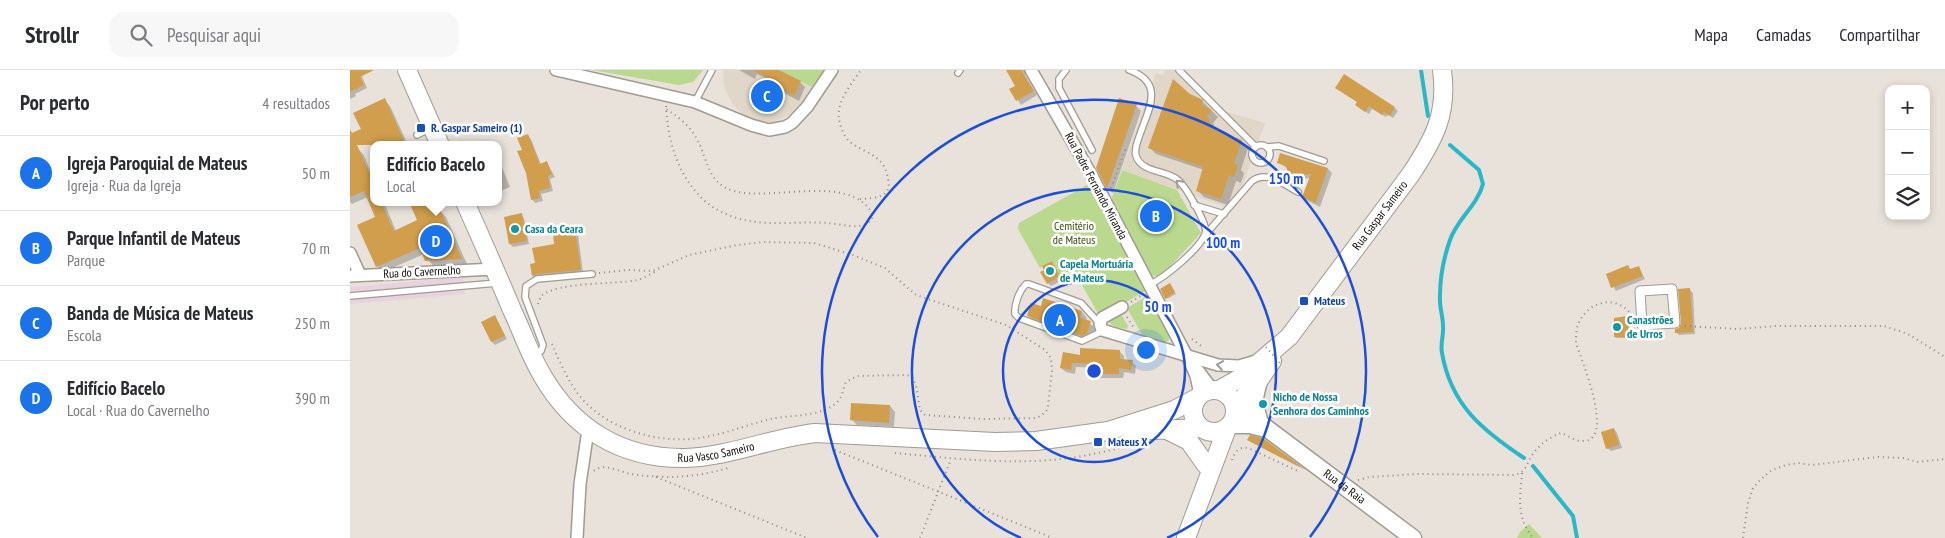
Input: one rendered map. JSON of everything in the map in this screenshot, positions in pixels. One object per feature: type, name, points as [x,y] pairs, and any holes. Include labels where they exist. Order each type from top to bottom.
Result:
[{"type":"main road","points":[[407,70],[424,131],[435,141]]},
{"type":"main road","name":"Rua Gaspar Sameiro","points":[[1274,346],[1309,312],[1426,150],[1436,132],[1441,116],[1444,100],[1442,70]]},
{"type":"main road","name":"Rua Vasco Sameiro","points":[[467,206],[542,375],[561,403],[588,430],[628,450],[645,455],[686,458],[705,456],[791,436],[815,433],[995,442],[1036,441],[1108,431]]},
{"type":"main road","points":[[1260,424],[1254,402],[1259,380],[1274,346]]},
{"type":"main road","points":[[1108,431],[1174,410],[1242,377],[1274,346]]},
{"type":"main road","points":[[1108,431],[1165,429],[1214,432],[1231,417],[1259,380]]},
{"type":"main road","points":[[1186,538],[1231,417],[1230,396],[1207,393]]},
{"type":"main road","points":[[1199,505],[1206,465],[1204,430],[1193,418],[1192,411],[1207,393]]},
{"type":"main road","points":[[1231,417],[1260,424],[1275,434]]},
{"type":"main road","points":[[1231,417],[1275,434]]},
{"type":"main road","points":[[1165,429],[1189,441],[1206,465]]},
{"type":"main road","name":"Rua da Raia","points":[[1275,434],[1413,538]]},
{"type":"street","points":[[556,70],[695,102],[769,130],[785,127],[792,123],[807,107],[832,70]]},
{"type":"street","name":"Rua Padre Fernando Miranda","points":[[1036,72],[1207,393]]},
{"type":"street","points":[[350,253],[355,276]]},
{"type":"street","name":"Rua do Cavernelho","points":[[355,276],[498,276]]},
{"type":"street","points":[[1672,289],[1675,323],[1642,325],[1640,291],[1672,289]]},
{"type":"street","points":[[1122,307],[1102,318],[1101,328],[1142,343],[1218,365],[1239,366],[1256,361],[1274,346]]},
{"type":"street","points":[[577,538],[580,484],[588,430]]},
{"type":"lane","points":[[695,102],[712,70]]},
{"type":"lane","points":[[1066,70],[1059,79],[1059,88],[1092,150]]},
{"type":"lane","points":[[1129,70],[1142,76],[1151,86],[1152,91],[1150,105],[1135,147],[1136,157],[1144,166],[1179,181],[1206,228],[1205,235]]},
{"type":"lane","points":[[1179,70],[1256,147]]},
{"type":"lane","points":[[1260,163],[1253,158],[1252,152],[1261,145],[1267,147],[1279,146],[1324,161]]},
{"type":"lane","points":[[1260,163],[1265,162],[1269,158],[1270,152],[1267,147]]},
{"type":"lane","points":[[1260,163],[1260,176]]},
{"type":"lane","points":[[1150,288],[1177,266],[1252,181],[1260,176],[1268,177],[1298,192]]},
{"type":"lane","points":[[1194,205],[1224,214]]},
{"type":"lane","points":[[532,355],[541,351],[543,345],[525,297],[526,286],[536,279],[592,274]]},
{"type":"lane","points":[[350,296],[498,276]]},
{"type":"lane","points":[[1029,284],[1081,303],[1101,328],[1082,341],[1019,318],[1014,314],[1014,310],[1022,288],[1029,284]]},
{"type":"path","points":[[666,109],[678,116],[693,132],[710,172],[724,188],[750,194],[765,195],[834,191],[860,199],[877,198],[887,192],[889,188],[888,175],[881,162],[848,139],[840,126],[838,117],[839,110],[851,85],[861,70]]},
{"type":"path","points":[[665,94],[670,142],[676,162],[688,182],[707,203],[727,214],[745,220],[771,224],[827,223],[858,226],[872,220],[873,215],[869,207],[860,199]]},
{"type":"path","points":[[1112,186],[1127,144],[1135,147]]},
{"type":"path","points":[[539,310],[539,300],[548,292],[602,283],[636,280],[694,254],[748,243],[814,243],[853,255],[885,268],[916,295],[1006,324],[1045,350],[1051,358],[1052,371],[1048,406],[1042,416],[1032,419],[984,419],[925,415],[920,410],[916,385],[912,377],[907,375],[857,376],[846,382],[836,403],[821,411],[771,419],[706,437],[676,440],[659,438],[626,428],[594,410],[576,392],[551,340]]},
{"type":"path","points":[[592,274],[628,270],[658,270]]},
{"type":"path","points":[[1142,343],[1122,307],[1150,288]]},
{"type":"path","points":[[1533,538],[1524,526],[1520,511],[1522,473],[1532,455],[1549,438],[1562,433],[1583,441],[1588,440],[1598,425],[1597,412],[1576,343],[1576,332],[1580,321],[1591,308],[1610,302],[1619,304],[1632,316]]},
{"type":"path","points":[[1685,326],[1737,329],[1776,326],[1884,326],[1908,334],[1945,357]]},
{"type":"path","points":[[1188,336],[1205,348]]},
{"type":"path","points":[[1274,346],[1280,364]]},
{"type":"path","points":[[894,453],[997,461],[1062,459],[1131,446]]},
{"type":"path","points":[[1230,466],[1235,453],[1244,447],[1301,472]]},
{"type":"path","points":[[840,449],[832,448],[1053,538]]},
{"type":"path","points":[[1743,538],[1748,503],[1753,488],[1772,470],[1786,464],[1812,465],[1877,457],[1904,458],[1917,462],[1945,459]]},
{"type":"path","points":[[920,538],[951,458]]},
{"type":"path","points":[[591,474],[598,467],[605,466],[629,473],[681,478],[733,467]]},
{"type":"path","points":[[1344,486],[1360,479],[1388,476],[1417,474],[1508,476],[1522,473]]},
{"type":"path","points":[[654,476],[807,538]]},
{"type":"shaded area","points":[[723,70],[779,70],[812,87],[798,107],[789,115],[773,122],[760,122],[748,119],[733,105],[724,86]]},
{"type":"shaded area","points":[[1165,70],[1184,70],[1221,110],[1265,123],[1234,210],[1122,170],[1156,73],[1163,75]]},
{"type":"shaded area","points":[[463,277],[465,294],[350,304],[350,287]]},
{"type":"green space","points":[[592,70],[703,70],[693,82],[679,85]]},
{"type":"green space","points":[[779,70],[824,70],[812,87]]},
{"type":"green space","points":[[1122,170],[1177,190],[1201,233],[1163,274],[1157,277],[1151,275],[1148,270],[1111,200]]},
{"type":"green space","name":"Cemitério de Mateus","points":[[1087,185],[1147,290],[1100,317],[1073,269],[1060,276],[1052,261],[1040,268],[1018,229],[1019,223]]},
{"type":"green space","points":[[1149,295],[1169,333],[1169,339],[1166,343],[1144,338],[1127,308]]},
{"type":"green space","points":[[1120,312],[1128,326],[1127,329],[1115,326],[1108,319]]},
{"type":"green space","points":[[1529,524],[1542,538],[1517,538],[1520,532]]},
{"type":"building","points":[[350,70],[374,70],[360,77],[364,85],[350,92]]},
{"type":"building","points":[[753,70],[779,70],[801,81],[794,96],[778,88],[780,84]]},
{"type":"building","points":[[1006,70],[1021,70],[1034,91],[1016,101],[1009,89],[1015,86]]},
{"type":"building","points":[[1344,74],[1395,107],[1390,116],[1384,112],[1382,115],[1369,106],[1365,112],[1355,105],[1357,102],[1335,88]]},
{"type":"building","points":[[1173,79],[1190,94],[1203,100],[1202,105],[1212,110],[1207,116],[1213,129],[1242,140],[1234,164],[1238,165],[1234,177],[1229,175],[1221,199],[1196,191],[1203,167],[1148,148]]},
{"type":"building","points":[[385,98],[404,141],[370,141],[370,145],[357,145],[370,174],[370,205],[364,191],[350,197],[350,129],[352,133],[361,129],[353,113]]},
{"type":"building","points":[[1119,98],[1137,104],[1107,189],[1096,168]]},
{"type":"building","points":[[528,134],[540,164],[547,161],[552,174],[548,176],[550,188],[539,191],[540,198],[531,200],[526,173],[517,151],[522,150],[517,138]]},
{"type":"building","points":[[1280,153],[1328,168],[1316,203],[1302,197],[1311,174],[1293,176],[1288,174],[1286,166],[1277,163]]},
{"type":"building","points":[[370,206],[383,206],[394,231],[417,220],[411,206],[439,206],[462,259],[425,261],[420,248],[376,267],[357,225],[375,217]]},
{"type":"building","name":"Casa da Ceara","points":[[522,213],[527,241],[509,244],[504,217]]},
{"type":"building","points":[[575,229],[581,270],[532,276],[530,264],[535,263],[532,248],[554,244],[553,232]]},
{"type":"building","name":"Capela Mortuária de Mateus","points":[[1052,261],[1060,276],[1047,284],[1040,272],[1044,270],[1042,266]]},
{"type":"building","points":[[1628,265],[1630,269],[1639,266],[1643,276],[1611,288],[1606,274]]},
{"type":"building","points":[[1170,283],[1175,292],[1165,299],[1160,289]]},
{"type":"building","points":[[1690,288],[1693,332],[1675,333],[1675,329],[1679,328],[1681,323],[1678,289]]},
{"type":"building","points":[[1043,298],[1082,311],[1080,318],[1091,321],[1087,334],[1082,336],[1027,316],[1031,303],[1041,306]]},
{"type":"building","points":[[495,315],[505,336],[491,342],[481,322]]},
{"type":"building","points":[[1627,316],[1631,337],[1614,337],[1614,318]]},
{"type":"building","points":[[1080,348],[1120,350],[1120,359],[1133,360],[1131,370],[1119,368],[1119,374],[1094,374],[1094,364],[1072,363],[1071,370],[1060,368],[1063,352],[1080,355]]},
{"type":"building","points":[[851,403],[890,405],[889,423],[850,420]]},
{"type":"building","points":[[1614,428],[1619,445],[1606,449],[1601,432]]},
{"type":"building","points":[[1250,435],[1263,438],[1306,470],[1247,440]]},
{"type":"waterway","points":[[1421,70],[1428,116]]},
{"type":"waterway","points":[[1450,145],[1479,170],[1483,184],[1476,199],[1453,232],[1446,253],[1440,289],[1443,329],[1441,346],[1446,371],[1461,402],[1471,414],[1495,437],[1524,458]]},
{"type":"waterway","points":[[1533,466],[1573,516],[1577,538]]},
{"type":"place","name":"Banda de Música de Mateus","points":[[767,96]]},
{"type":"place","name":"R. Gaspar Sameiro (1)","points":[[421,128]]},
{"type":"place","name":"Parque Infantil de Mateus","points":[[1156,216]]},
{"type":"place","name":"Casa da Ceara","points":[[515,229]]},
{"type":"place","name":"Edifício Bacelo","points":[[436,241]]},
{"type":"place","name":"Capela Mortuária de Mateus","points":[[1050,271]]},
{"type":"place","name":"Mateus","points":[[1304,301]]},
{"type":"place","name":"Igreja Paroquial de Mateus","points":[[1060,320]]},
{"type":"place","name":"Canastrões de Urros","points":[[1617,327]]},
{"type":"place","name":"Nicho de Nossa Senhora dos Caminhos","points":[[1263,404]]},
{"type":"place","name":"Mateus X","points":[[1098,442]]}]
